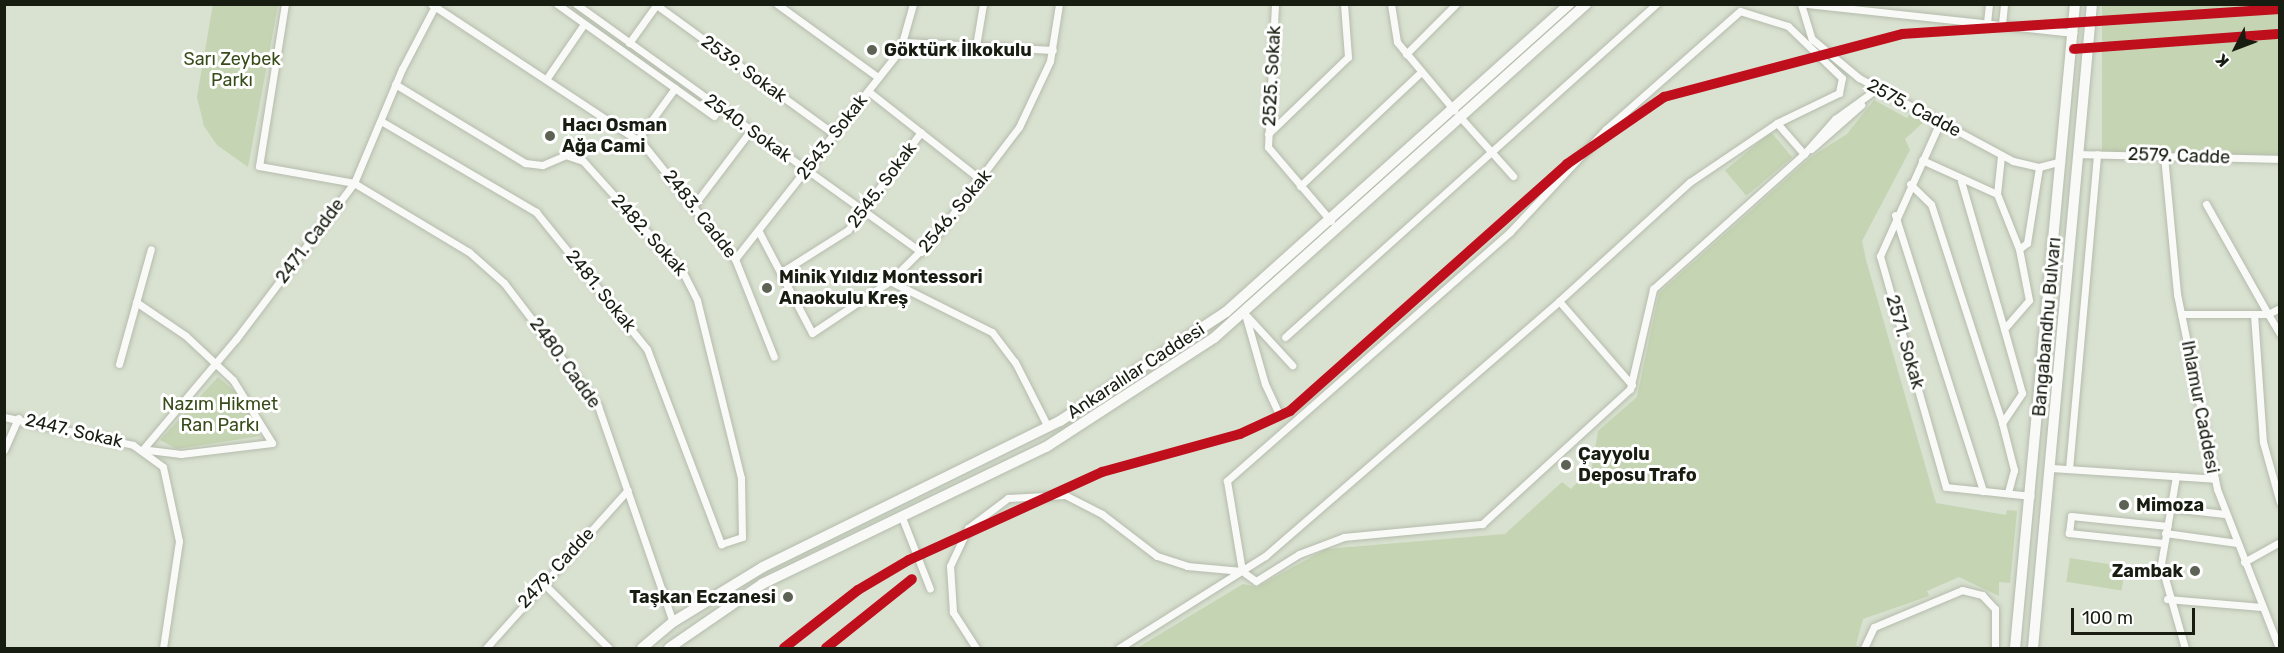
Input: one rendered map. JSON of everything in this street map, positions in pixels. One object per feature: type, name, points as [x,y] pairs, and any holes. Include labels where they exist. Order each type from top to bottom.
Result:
[{"type":"main road","name":"Ankaralılar Caddesi","points":[[669,648],[741,596],[799,565],[1055,442],[1245,314],[1457,114],[1569,4]]},
{"type":"main road","name":"Ankaralılar Caddesi","points":[[642,648],[673,622],[792,552],[1048,427],[1234,306],[1586,4]]},
{"type":"main road","name":"Bangabandhu Bulvarı","points":[[2015,648],[2032,496],[2075,4]]},
{"type":"main road","name":"Bangabandhu Bulvarı","points":[[2033,648],[2092,4]]},
{"type":"main road","points":[[2061,161],[2078,154]]},
{"type":"main road","points":[[1048,427],[1055,442]]},
{"type":"main road","points":[[792,552],[799,565]]},
{"type":"main road","points":[[673,622],[681,639]]},
{"type":"street","points":[[285,4],[259,166],[354,183]]},
{"type":"street","points":[[557,4],[714,116]]},
{"type":"street","name":"2540. Sokak","points":[[576,4],[921,252]]},
{"type":"street","points":[[777,4],[879,77]]},
{"type":"street","points":[[913,4],[905,42],[1053,50]]},
{"type":"street","points":[[976,46],[983,4]]},
{"type":"street","name":"2546. Sokak","points":[[780,273],[812,333],[890,281],[921,252],[981,180],[1023,121],[1053,50],[1059,4]]},
{"type":"street","name":"2525. Sokak","points":[[1275,4],[1268,147],[1300,186]]},
{"type":"street","points":[[1268,134],[1348,57],[1344,4]]},
{"type":"street","points":[[1391,4],[1395,37],[1406,54],[1513,176]]},
{"type":"street","points":[[1406,54],[1456,4]]},
{"type":"street","points":[[1285,338],[1656,4]]},
{"type":"street","name":"2575. Cadde","points":[[1801,4],[1803,23],[1818,46],[1878,88],[2001,155],[2039,167]]},
{"type":"street","points":[[1807,4],[1877,8],[2073,33]]},
{"type":"street","points":[[1987,23],[1989,4]]},
{"type":"street","points":[[2002,24],[2004,4]]},
{"type":"street","name":"2483. Cadde","points":[[434,5],[638,139],[694,205],[735,259],[774,357]]},
{"type":"street","name":"2471. Cadde","points":[[143,449],[217,363],[354,183],[395,84],[434,5]]},
{"type":"street","points":[[629,43],[656,5]]},
{"type":"street","name":"2539. Sokak","points":[[656,5],[834,134]]},
{"type":"street","points":[[1119,648],[1242,571],[1302,526],[1559,301],[1690,182],[1777,123],[1839,93],[1844,81],[1788,26],[1740,11],[1606,129],[1510,232],[1227,482],[1242,571]]},
{"type":"street","points":[[547,78],[584,24]]},
{"type":"street","name":"2543. Sokak","points":[[735,259],[759,232],[905,42]]},
{"type":"street","points":[[652,72],[658,63]]},
{"type":"street","points":[[1331,222],[1300,186],[1421,72]]},
{"type":"street","name":"2482. Sokak","points":[[395,84],[525,163],[542,165],[566,155],[583,161],[687,277],[744,499],[744,532],[721,544]]},
{"type":"street","points":[[638,139],[675,88]]},
{"type":"street","points":[[976,648],[953,612],[950,566],[968,528],[1008,498],[1065,495],[1164,559],[1242,571],[1256,581],[1299,554],[1344,537],[1482,524],[1632,385],[1645,307],[1653,290],[1804,154],[1835,132],[1878,88]]},
{"type":"street","points":[[868,91],[981,180]]},
{"type":"street","name":"2481. Sokak","points":[[381,121],[536,212],[629,322],[661,377],[721,544]]},
{"type":"street","name":"2571. Sokak","points":[[1940,122],[1895,215],[1880,256],[1946,488],[2032,496]]},
{"type":"street","points":[[1777,123],[1804,154]]},
{"type":"street","points":[[694,205],[751,130]]},
{"type":"street","name":"2545. Sokak","points":[[780,273],[836,241],[865,211],[921,132]]},
{"type":"street","name":"2579. Cadde","points":[[2078,154],[2280,159]]},
{"type":"street","points":[[2069,469],[2097,154]]},
{"type":"street","points":[[2001,155],[1997,194],[2019,249],[2029,300],[2004,329]]},
{"type":"street","name":"Ihlamur Caddesi","points":[[2164,156],[2181,314],[2215,479],[2225,513],[2279,648]]},
{"type":"street","points":[[1922,160],[1961,181],[1997,194]]},
{"type":"street","points":[[2019,249],[2027,243],[2039,167],[2061,161]]},
{"type":"street","points":[[1961,181],[2022,393],[2002,423]]},
{"type":"street","name":"2480. Cadde","points":[[354,183],[469,252],[504,283],[598,406],[673,622]]},
{"type":"street","points":[[1910,184],[1931,204],[2002,423],[2014,470],[2008,494]]},
{"type":"street","points":[[2206,204],[2280,334]]},
{"type":"street","points":[[1895,215],[1983,491]]},
{"type":"street","points":[[759,232],[780,273]]},
{"type":"street","points":[[119,364],[151,249]]},
{"type":"street","points":[[890,281],[992,332],[1018,367],[1048,427]]},
{"type":"street","points":[[1559,301],[1632,385]]},
{"type":"street","points":[[136,302],[217,363]]},
{"type":"street","points":[[2181,314],[2268,314],[2280,308]]},
{"type":"street","points":[[1245,314],[1292,365]]},
{"type":"street","points":[[1245,314],[1265,384],[1280,414]]},
{"type":"street","points":[[2254,314],[2263,442],[2280,503]]},
{"type":"street","name":"2447. Sokak","points":[[4,417],[18,418],[143,449],[181,454],[272,443],[245,395],[217,363]]},
{"type":"street","points":[[4,450],[18,418]]},
{"type":"street","points":[[143,449],[167,476],[179,530],[176,589],[163,648]]},
{"type":"street","points":[[2051,468],[2215,479]]},
{"type":"street","points":[[2176,476],[2163,543],[2167,599],[2185,648]]},
{"type":"street","name":"2479. Cadde","points":[[486,648],[628,490]]},
{"type":"street","points":[[2170,508],[2225,513]]},
{"type":"street","points":[[901,515],[930,589]]},
{"type":"street","points":[[2163,543],[2069,533],[2071,516],[2237,543]]},
{"type":"street","points":[[2244,562],[2280,542]]},
{"type":"street","points":[[544,584],[609,648]]},
{"type":"street","points":[[1864,648],[1874,627],[1956,591],[1976,593],[1994,606],[1999,620],[1995,648]]},
{"type":"street","points":[[2167,599],[2262,607]]},
{"type":"green space","name":"Sarı Zeybek Parkı","points":[[213,4],[278,5],[248,167],[217,145],[204,126],[197,97]]},
{"type":"green space","points":[[2102,5],[2279,5],[2279,155],[2102,155]]},
{"type":"green space","points":[[1874,100],[1907,118],[1913,110],[1927,119],[1905,139],[1910,150],[1862,241],[1866,260],[1936,503],[2006,515],[2007,510],[2017,511],[2010,583],[1999,582],[1999,596],[1959,577],[1927,591],[1929,596],[1863,619],[1856,645],[1860,648],[1137,648],[1243,584],[1257,587],[1326,549],[1505,534],[1562,482],[1571,489],[1592,467],[1598,431],[1637,397],[1659,293],[1811,157],[1847,134]]},
{"type":"green space","points":[[1771,132],[1792,157],[1746,196],[1725,171]]},
{"type":"green space","name":"Nazım Hikmet Ran Parkı","points":[[218,377],[245,400],[260,436],[177,449],[160,440]]},
{"type":"green space","points":[[2070,558],[2125,567],[2122,590],[2066,582]]},
{"type":"transit line","points":[[784,648],[858,590],[909,560],[1102,472],[1240,434],[1290,411],[1567,164],[1664,97],[1903,34],[2280,9]]},
{"type":"transit line","points":[[2074,49],[2280,34]]},
{"type":"transit line","points":[[826,648],[912,579]]},
{"type":"place","name":"Göktürk İlkokulu","points":[[872,50]]},
{"type":"place","name":"Hacı Osman Ağa Cami","points":[[550,136]]},
{"type":"place","name":"Minik Yıldız Montessori Anaokulu Kreş","points":[[767,288]]},
{"type":"place","name":"Çayyolu Deposu Trafo","points":[[1566,465]]},
{"type":"place","name":"Mimoza","points":[[2124,505]]},
{"type":"place","name":"Zambak","points":[[2195,571]]},
{"type":"place","name":"Taşkan Eczanesi","points":[[788,597]]}]
